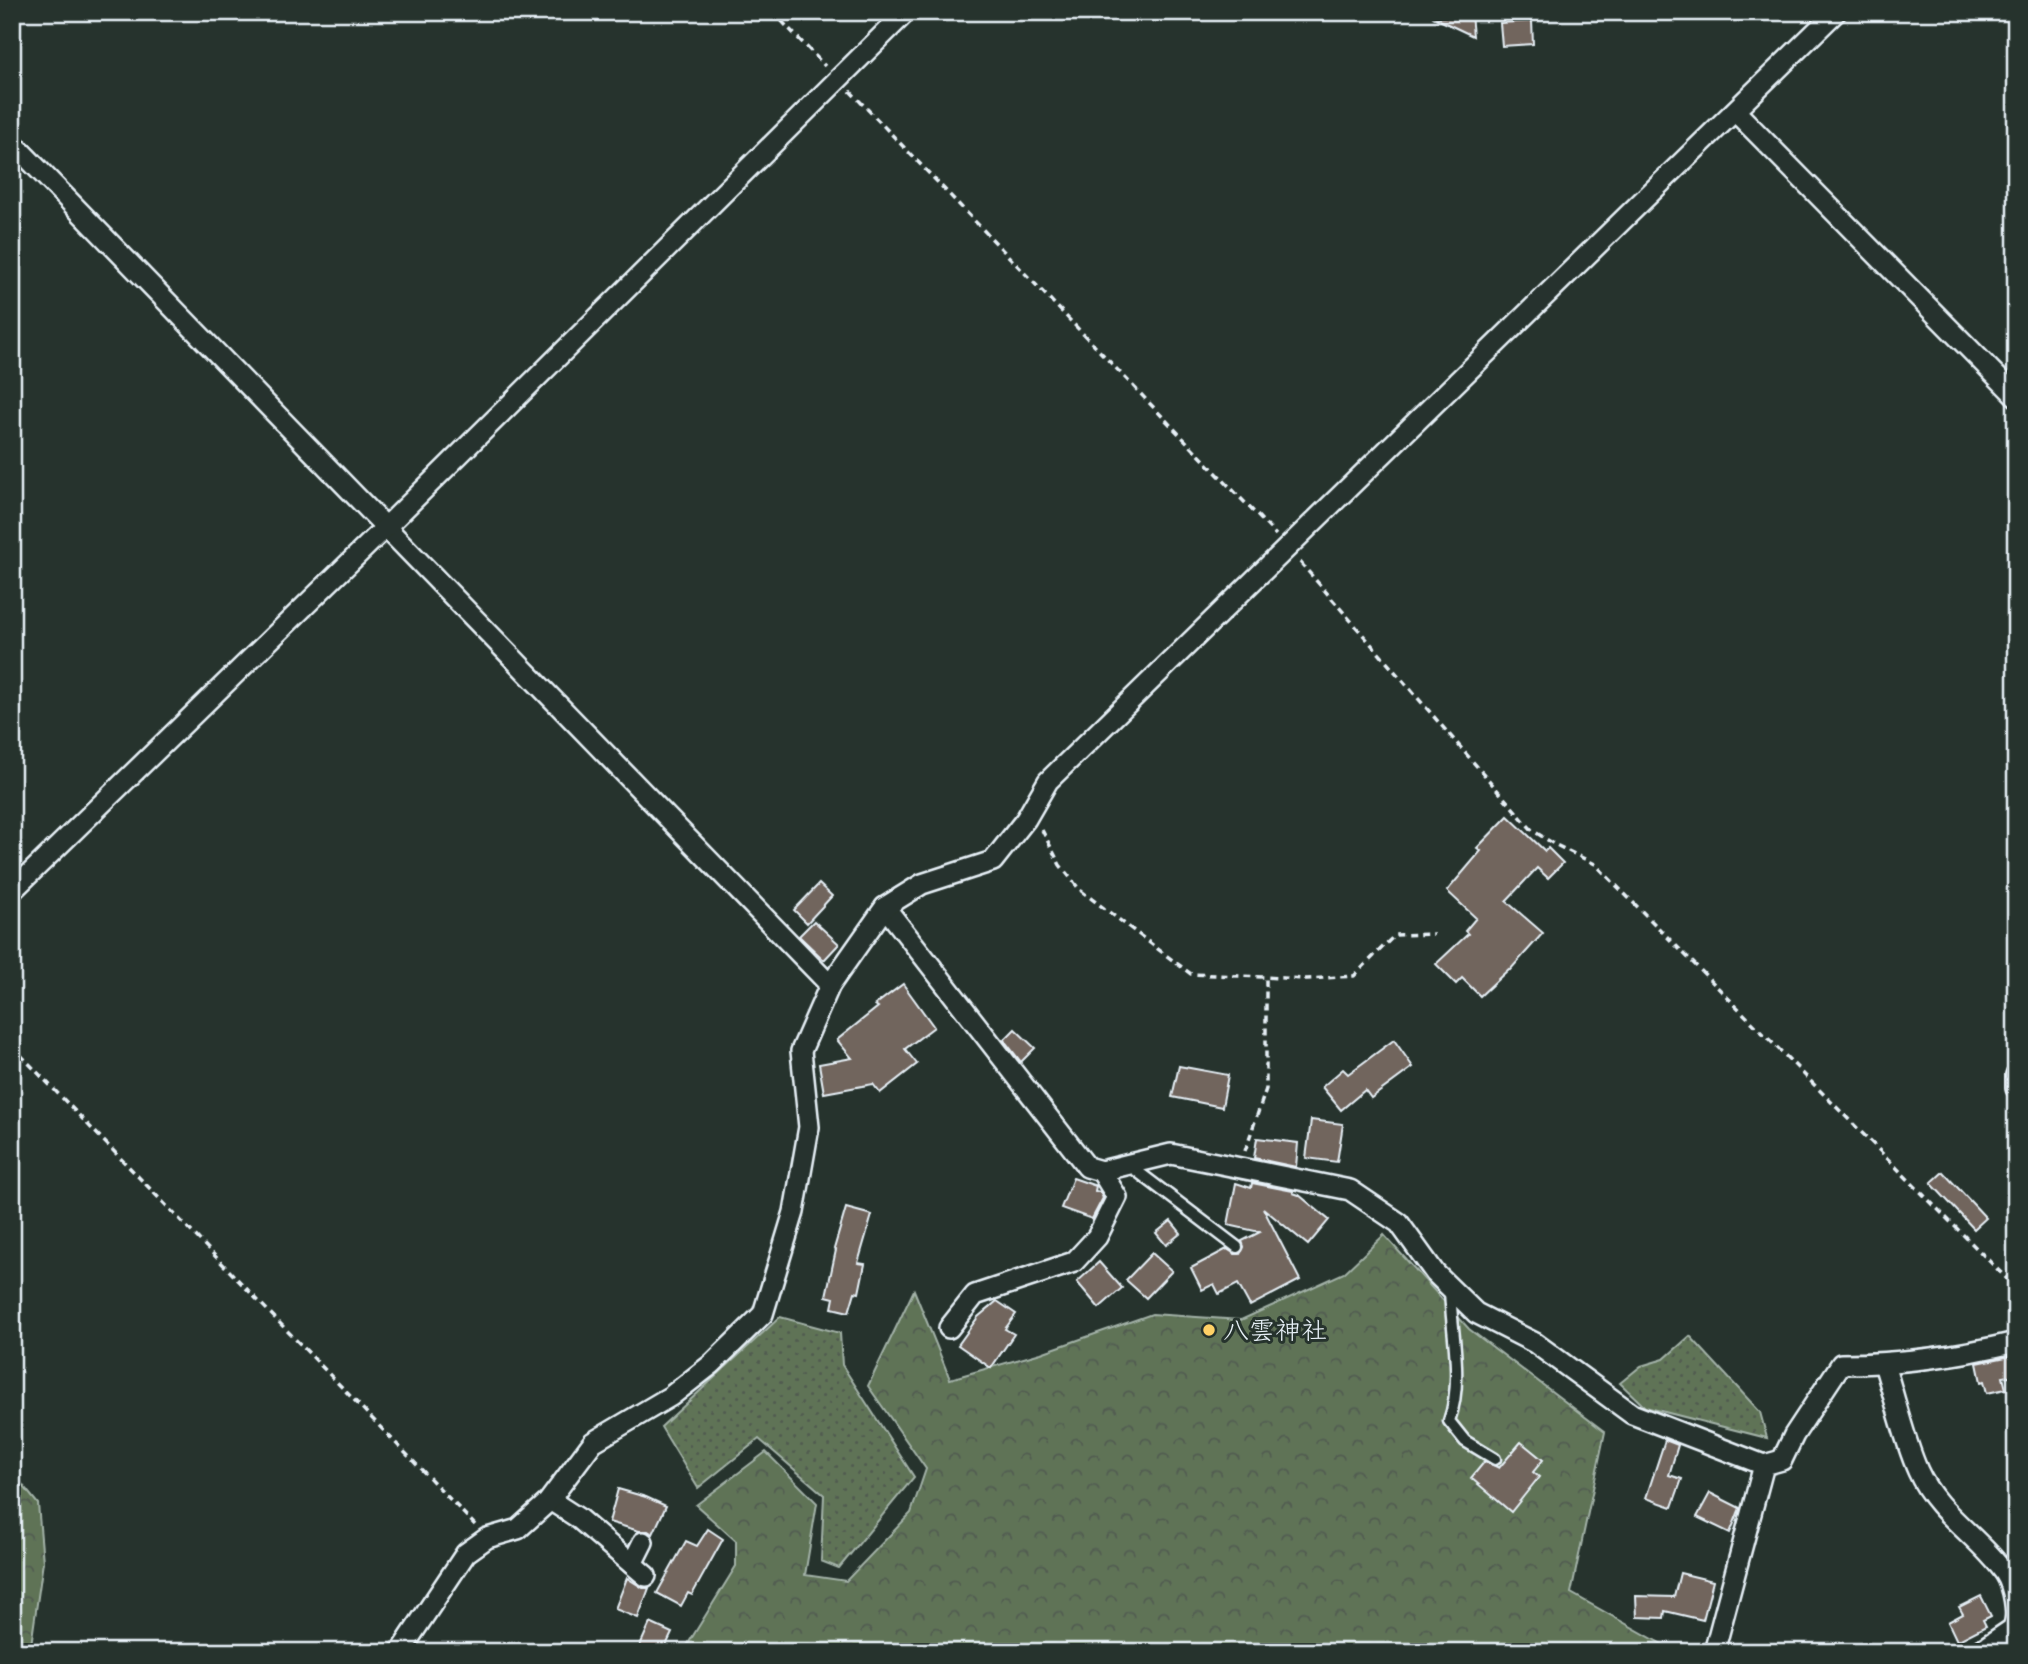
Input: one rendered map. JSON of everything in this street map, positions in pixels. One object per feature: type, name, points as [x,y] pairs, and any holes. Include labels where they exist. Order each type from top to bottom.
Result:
[{"type":"street","points":[[12,891],[385,528],[906,12]]},
{"type":"street","points":[[400,1652],[466,1553],[488,1538],[518,1529],[550,1500],[593,1442],[671,1396],[712,1364],[763,1314],[794,1212],[809,1127],[801,1051],[830,985],[885,907],[922,884],[993,861],[1026,820],[1048,781],[1836,12]]},
{"type":"street","points":[[1735,111],[2016,396]]},
{"type":"street","points":[[12,142],[830,985]]},
{"type":"street","points":[[885,907],[1087,1167],[1101,1171],[1171,1154],[1350,1190],[1399,1223],[1435,1273],[1476,1313],[1535,1343],[1632,1414],[1764,1465],[1782,1460],[1794,1436],[1840,1364],[1884,1364],[2016,1342]]},
{"type":"street","points":[[2016,1074],[2016,1088]]},
{"type":"street","points":[[949,1328],[975,1295],[1074,1262],[1097,1237],[1117,1197],[1101,1171]]},
{"type":"street","points":[[1884,1364],[1918,1473],[1947,1515],[2006,1574],[2015,1608],[2016,1624],[1978,1652]]},
{"type":"street","points":[[1714,1652],[1764,1465]]},
{"type":"street","points":[[550,1500],[578,1518],[639,1570],[643,1542]]},
{"type":"lane","points":[[1128,1164],[1237,1247]]},
{"type":"lane","points":[[1450,1288],[1457,1371],[1455,1405],[1449,1421],[1465,1441],[1495,1459]]},
{"type":"path","points":[[773,12],[1288,548],[1532,830],[1595,864],[2016,1288]]},
{"type":"path","points":[[1037,800],[1042,829],[1060,865],[1080,890],[1191,974],[1307,979],[1354,976],[1395,935],[1434,934]]},
{"type":"path","points":[[1240,1167],[1266,1089],[1266,978]]},
{"type":"path","points":[[12,1046],[488,1538]]},
{"type":"green space","points":[[1384,1235],[1469,1329],[1605,1432],[1571,1593],[1676,1652],[683,1652],[736,1566],[736,1541],[696,1505],[766,1452],[817,1503],[805,1575],[846,1581],[911,1513],[926,1469],[868,1386],[914,1290],[950,1379],[1041,1353],[1152,1314],[1241,1320],[1344,1273]]},
{"type":"green space","points":[[780,1317],[840,1333],[842,1365],[914,1477],[839,1568],[821,1561],[824,1495],[759,1439],[698,1488],[661,1427]]},
{"type":"green space","points":[[1690,1336],[1760,1412],[1767,1438],[1645,1407],[1620,1383],[1641,1366],[1664,1359]]},
{"type":"green space","points":[[12,1472],[38,1504],[43,1562],[30,1652],[12,1652]]},
{"type":"building","points":[[1471,14],[1473,36],[1435,18]]},
{"type":"building","points":[[1532,21],[1533,44],[1502,46],[1500,23]]},
{"type":"building","points":[[1508,816],[1545,851],[1548,848],[1563,863],[1548,878],[1537,868],[1506,901],[1543,933],[1510,970],[1480,996],[1462,978],[1456,984],[1436,964],[1468,934],[1465,931],[1476,918],[1447,891],[1481,851],[1477,848]]},
{"type":"building","points":[[819,884],[832,896],[807,923],[794,910]]},
{"type":"building","points":[[814,921],[839,944],[824,960],[799,936]]},
{"type":"building","points":[[903,984],[934,1027],[905,1049],[917,1064],[880,1093],[873,1084],[824,1093],[819,1064],[852,1058],[837,1040],[878,1007],[875,1005]]},
{"type":"building","points":[[1015,1029],[1035,1048],[1021,1062],[1004,1040]]},
{"type":"building","points":[[1394,1040],[1413,1067],[1371,1098],[1365,1090],[1341,1110],[1322,1087],[1343,1069],[1348,1074]]},
{"type":"building","points":[[1179,1066],[1228,1075],[1222,1107],[1172,1097]]},
{"type":"building","points":[[1311,1120],[1343,1124],[1337,1162],[1306,1158]]},
{"type":"building","points":[[1257,1138],[1298,1143],[1296,1167],[1254,1158]]},
{"type":"building","points":[[1943,1172],[1986,1218],[1974,1229],[1931,1183]]},
{"type":"building","points":[[1073,1178],[1096,1186],[1095,1191],[1100,1192],[1103,1198],[1092,1219],[1061,1208]]},
{"type":"building","points":[[1236,1183],[1251,1188],[1252,1183],[1293,1191],[1329,1220],[1308,1245],[1263,1208],[1300,1280],[1250,1306],[1238,1284],[1219,1294],[1214,1284],[1202,1290],[1191,1268],[1227,1249],[1240,1254],[1244,1247],[1242,1241],[1260,1232],[1228,1225]]},
{"type":"building","points":[[846,1208],[872,1215],[858,1263],[865,1264],[859,1293],[855,1292],[849,1312],[832,1308],[834,1298],[826,1296],[836,1250],[834,1249]]},
{"type":"building","points":[[1171,1221],[1181,1233],[1166,1245],[1156,1233]]},
{"type":"building","points":[[1152,1253],[1172,1271],[1146,1298],[1126,1280]]},
{"type":"building","points":[[1099,1262],[1122,1288],[1099,1308],[1077,1282]]},
{"type":"building","points":[[997,1301],[1016,1314],[1005,1329],[1014,1334],[991,1368],[958,1345],[978,1317]]},
{"type":"building","points":[[2016,1355],[2016,1375],[2003,1377],[2006,1389],[1987,1393],[1984,1381],[1981,1382],[1977,1363]]},
{"type":"building","points":[[1665,1440],[1678,1445],[1669,1475],[1682,1479],[1672,1507],[1646,1498]]},
{"type":"building","points":[[1521,1442],[1543,1460],[1533,1472],[1539,1477],[1511,1512],[1471,1478],[1485,1461],[1499,1468]]},
{"type":"building","points":[[618,1489],[666,1506],[653,1534],[609,1522]]},
{"type":"building","points":[[1710,1493],[1740,1508],[1730,1533],[1697,1517]]},
{"type":"building","points":[[708,1529],[723,1539],[692,1595],[688,1593],[681,1606],[657,1593],[686,1541],[697,1546]]},
{"type":"building","points":[[1680,1573],[1713,1581],[1703,1620],[1665,1611],[1664,1618],[1637,1617],[1636,1596],[1674,1597]]},
{"type":"building","points":[[627,1578],[643,1588],[649,1588],[638,1618],[615,1609]]},
{"type":"building","points":[[1981,1596],[1991,1616],[1983,1620],[1986,1626],[1957,1641],[1948,1622],[1963,1614],[1959,1607]]},
{"type":"building","points":[[650,1623],[672,1633],[663,1652],[637,1652]]},
{"type":"place","name":"八雲神社","points":[[1209,1330]]}]
